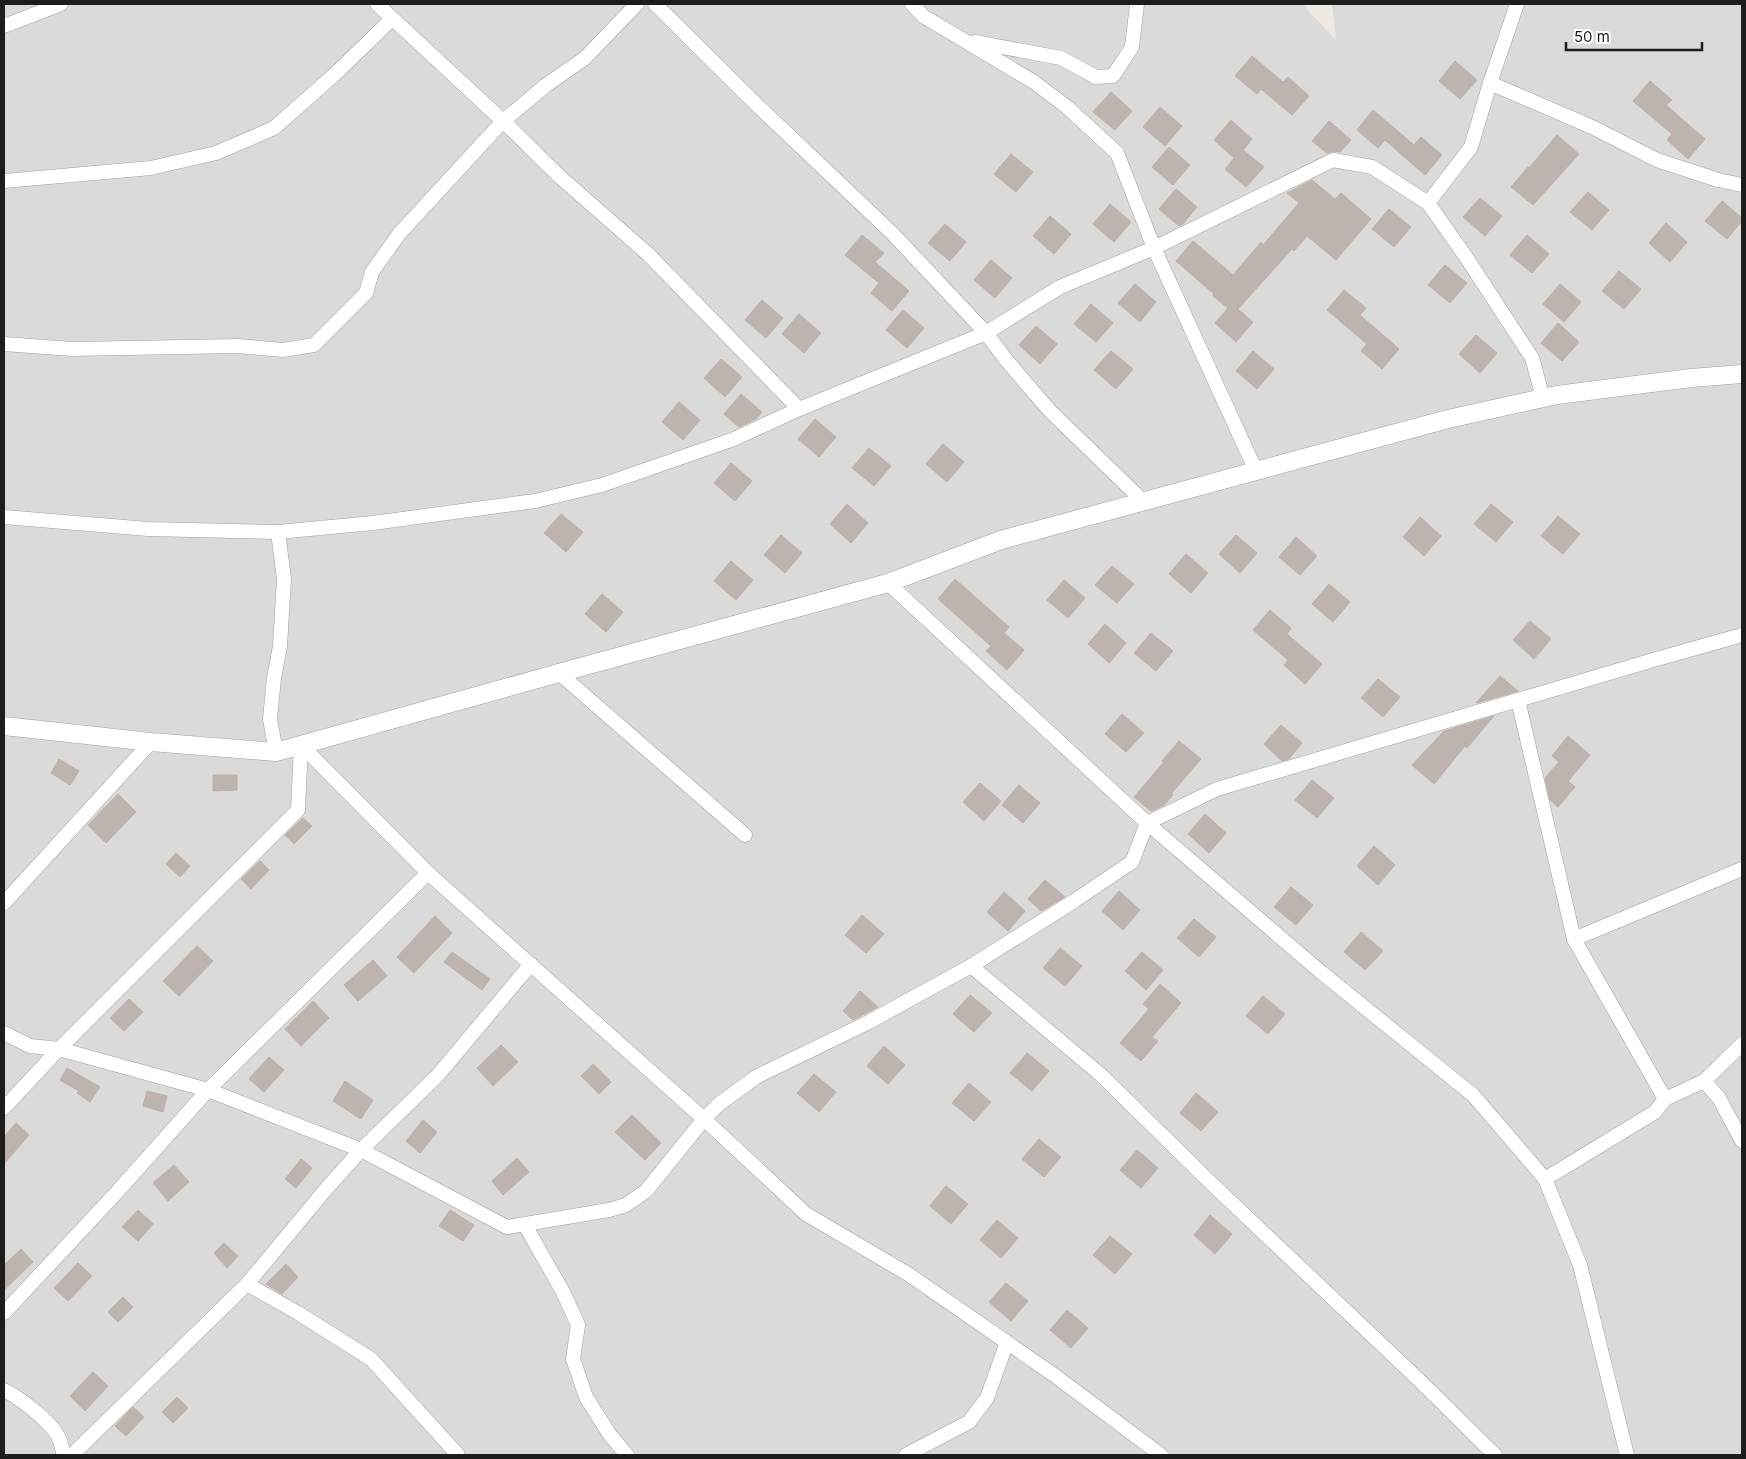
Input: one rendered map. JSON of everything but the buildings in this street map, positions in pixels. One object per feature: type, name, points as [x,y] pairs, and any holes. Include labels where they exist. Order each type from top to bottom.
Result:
[{"type":"street","points":[[4,26],[61,4]]},
{"type":"street","points":[[377,4],[503,121],[559,176],[649,255],[799,409]]},
{"type":"street","points":[[4,344],[72,349],[238,346],[283,350],[314,345],[366,293],[372,272],[399,234],[503,121],[545,86],[585,58],[637,4]]},
{"type":"street","points":[[656,4],[758,106],[893,234],[986,333],[1007,361],[1050,411],[1143,502]]},
{"type":"street","points":[[912,4],[923,16],[1034,82],[1067,107],[1117,153],[1154,248],[1256,471]]},
{"type":"street","points":[[965,40],[1061,58],[1096,77],[1113,76],[1132,47],[1137,4]]},
{"type":"street","points":[[1428,203],[1471,147],[1517,4]]},
{"type":"street","points":[[4,181],[151,168],[216,153],[274,128],[334,75],[392,19]]},
{"type":"street","points":[[1490,84],[1592,127],[1657,160],[1718,180],[1742,185]]},
{"type":"street","points":[[4,517],[148,529],[278,532],[373,522],[545,499],[602,485],[734,439],[799,409],[986,333],[1060,286],[1154,248],[1332,160],[1372,166],[1428,203],[1466,256],[1532,358],[1543,398]]},
{"type":"street","points":[[4,726],[151,742],[276,752],[888,583],[1001,540],[1448,419],[1543,398],[1681,379],[1742,374]]},
{"type":"street","points":[[276,752],[270,719],[274,678],[280,646],[284,579],[278,532]]},
{"type":"street","points":[[888,583],[1147,823],[1322,973],[1473,1095],[1544,1179],[1580,1265],[1627,1455]]},
{"type":"street","points":[[4,1033],[30,1046],[59,1049],[208,1090],[361,1150],[508,1227],[626,1205],[646,1191],[718,1104],[756,1077],[869,1022],[971,966],[1074,901],[1132,862],[1147,823],[1217,789],[1742,635]]},
{"type":"street","points":[[559,673],[745,835]]},
{"type":"street","points":[[1518,700],[1574,939],[1665,1099]]},
{"type":"street","points":[[4,903],[151,742]]},
{"type":"street","points":[[301,745],[428,873],[704,1119],[806,1214],[908,1274],[1007,1342],[1161,1455]]},
{"type":"street","points":[[4,1108],[59,1049],[298,810],[301,745]]},
{"type":"street","points":[[1574,939],[1742,869]]},
{"type":"street","points":[[4,1313],[117,1192],[208,1090],[428,873]]},
{"type":"street","points":[[72,1455],[247,1284],[361,1150],[438,1075],[531,964]]},
{"type":"street","points":[[971,966],[1101,1075],[1495,1455]]},
{"type":"street","points":[[1544,1179],[1655,1112],[1665,1099],[1704,1081],[1742,1044]]},
{"type":"street","points":[[1704,1081],[1719,1098],[1742,1141]]},
{"type":"street","points":[[525,1225],[563,1292],[578,1325],[572,1359],[586,1397],[610,1435],[627,1455]]},
{"type":"street","points":[[247,1284],[298,1313],[370,1359],[458,1455]]},
{"type":"street","points":[[906,1455],[969,1422],[987,1398],[1007,1342]]},
{"type":"street","points":[[4,1390],[16,1396],[39,1415],[58,1436],[64,1455]]},
{"type":"shaded area","points":[[4,4],[1302,4],[1336,40],[1332,4],[1742,4],[1742,1455],[4,1455]]}]
